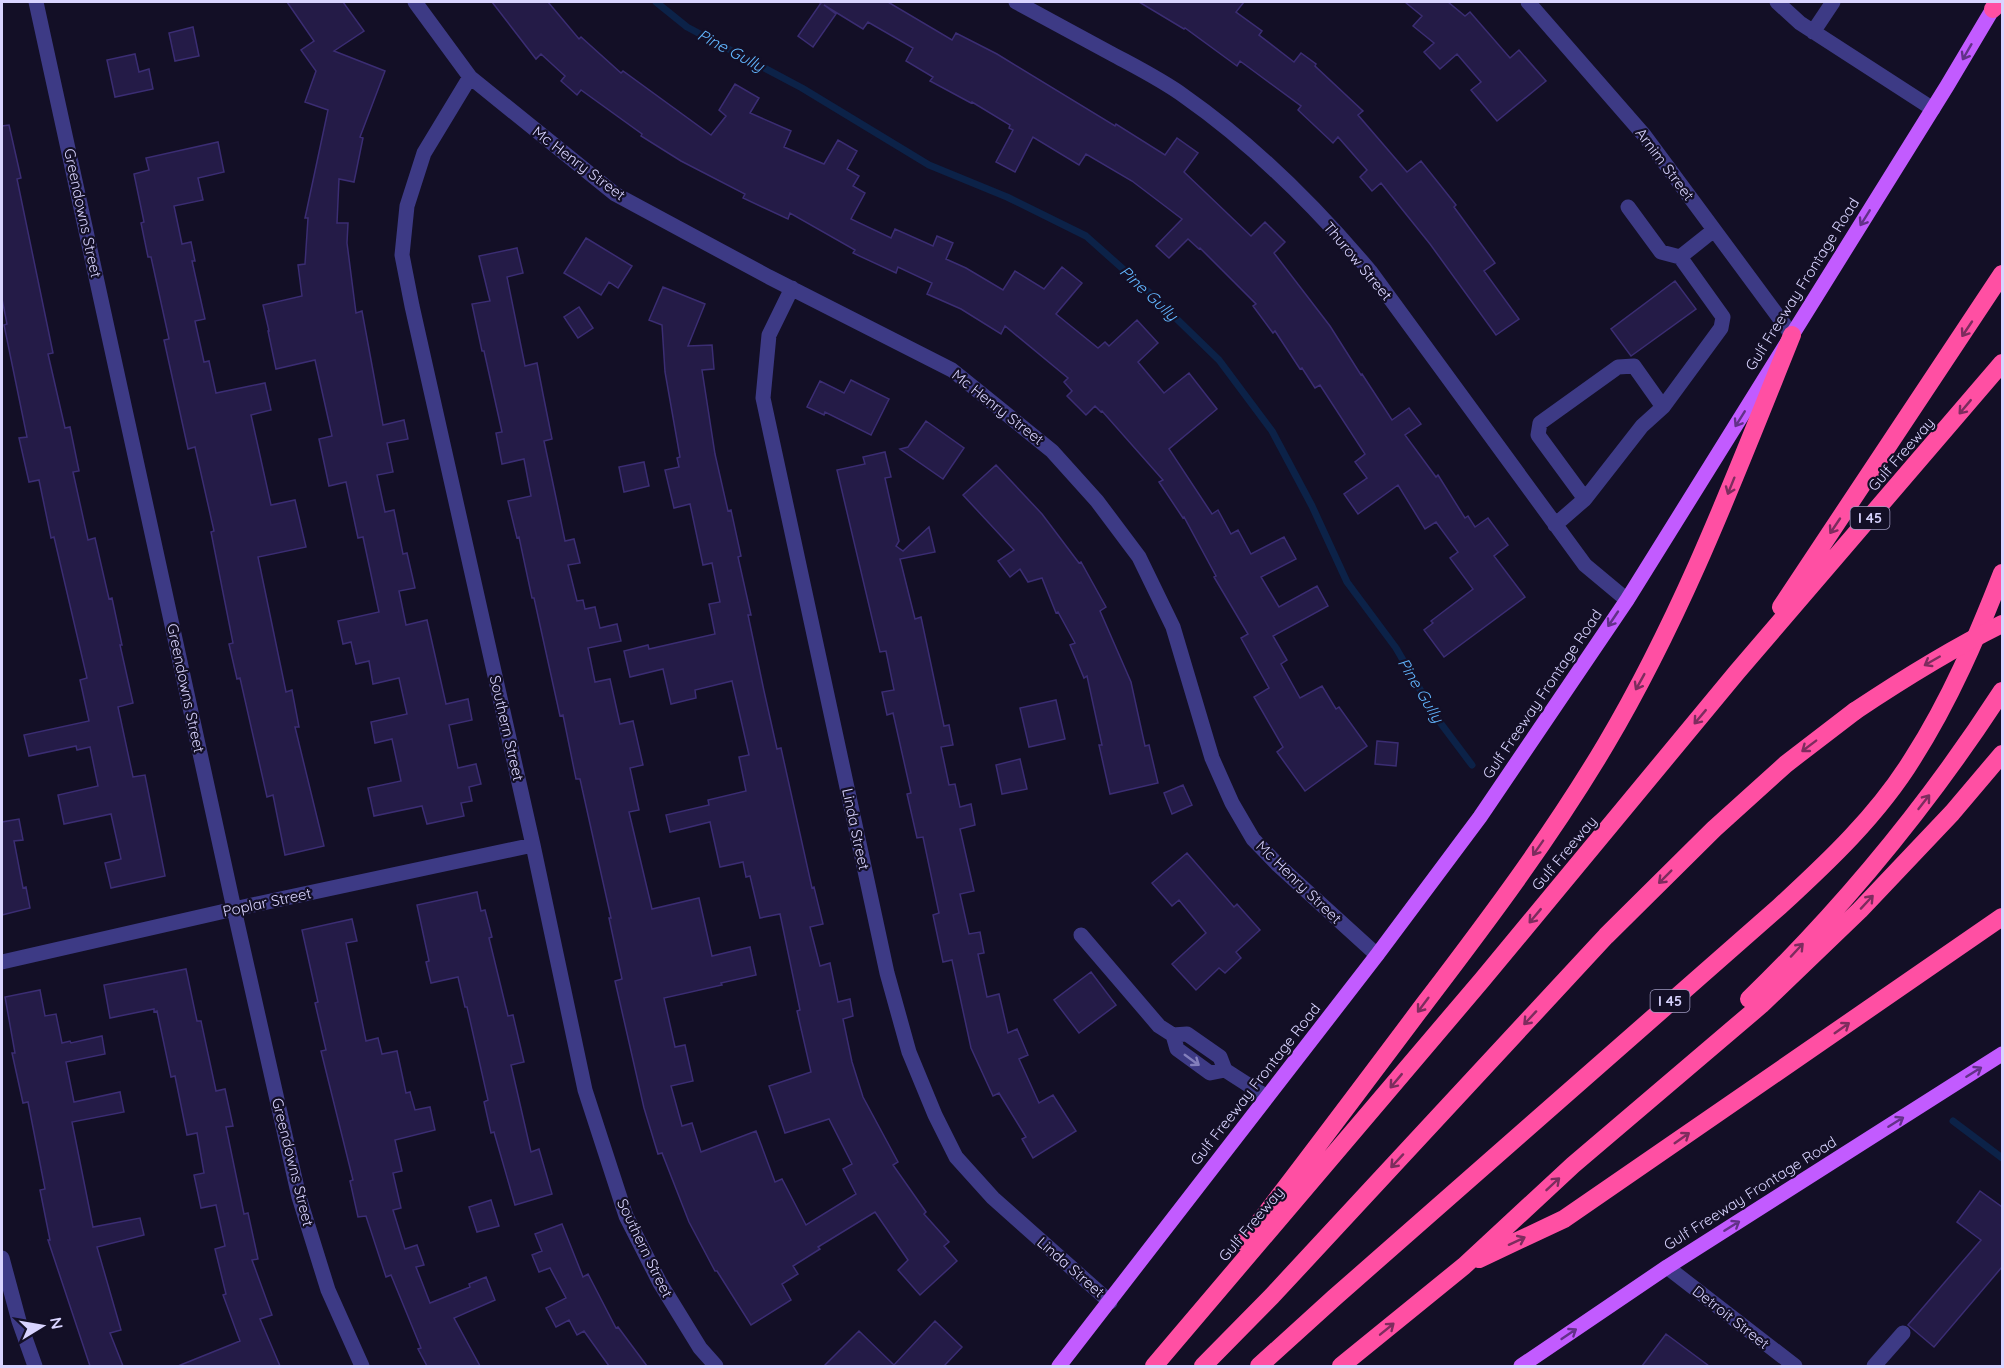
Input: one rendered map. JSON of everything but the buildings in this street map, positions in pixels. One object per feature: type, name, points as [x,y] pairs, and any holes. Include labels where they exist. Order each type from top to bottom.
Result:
[{"type":"highway","points":[[1737,672],[2001,277]]},
{"type":"highway","points":[[1152,1366],[1479,931],[1568,805],[1644,676],[1678,607],[1712,533],[1792,335]]},
{"type":"highway","name":"Gulf Freeway","points":[[1152,1366],[1482,980],[1737,672],[2002,363]]},
{"type":"highway","name":"I 45","points":[[1259,1366],[1779,907],[1829,860],[1870,815],[1912,760],[1946,702],[2002,573]]},
{"type":"highway","points":[[1203,1366],[1272,1296],[1606,936],[1713,829],[1786,764],[1856,711],[1910,674],[2002,624]]},
{"type":"highway","points":[[1341,1366],[1464,1266],[1704,1044],[1764,985],[1877,860],[1970,740],[2002,691]]},
{"type":"highway","points":[[1573,1165],[1761,1005],[1860,910],[1952,813],[2002,754]]},
{"type":"highway","points":[[1464,1266],[1564,1219],[2002,917]]},
{"type":"main road","name":"Gulf Freeway Frontage Road","points":[[1059,1366],[1268,1098],[1480,817],[1627,600],[1996,4]]},
{"type":"main road","name":"Gulf Freeway Frontage Road","points":[[1521,1366],[1667,1267],[2002,1054]]},
{"type":"street","name":"Greendowns Street","points":[[36,2],[299,1197],[328,1290],[362,1366]]},
{"type":"street","name":"Mc Henry Street","points":[[415,2],[470,77],[615,194],[952,370],[1052,451],[1097,501],[1139,557],[1173,627],[1212,759],[1232,803],[1253,839],[1278,865],[1377,955]]},
{"type":"street","name":"Thurow Street","points":[[1016,2],[1182,94],[1236,135],[1274,170],[1344,241],[1370,272],[1585,565],[1627,600]]},
{"type":"street","name":"Arnim Street","points":[[1528,2],[1644,135],[1792,335]]},
{"type":"street","points":[[1777,2],[1813,32],[1933,109]]},
{"type":"street","points":[[1813,32],[1833,2]]},
{"type":"street","name":"Southern Street","points":[[470,77],[424,153],[407,206],[402,255],[585,1090],[626,1216],[660,1283],[700,1348],[716,1366]]},
{"type":"street","points":[[1555,525],[1586,499],[1642,426],[1663,407],[1721,328],[1723,322],[1723,317],[1680,257],[1661,252],[1628,207]]},
{"type":"street","points":[[1680,257],[1714,230]]},
{"type":"street","name":"Linda Street","points":[[792,288],[770,335],[763,398],[887,973],[909,1052],[935,1115],[956,1157],[993,1198],[1110,1302]]},
{"type":"street","points":[[1586,499],[1538,435],[1540,423],[1618,367],[1626,365],[1634,366],[1663,407]]},
{"type":"street","name":"Poplar Street","points":[[2,962],[234,909],[533,845]]},
{"type":"street","points":[[1081,935],[1159,1026],[1173,1035],[1187,1034],[1220,1057],[1225,1070],[1268,1098]]},
{"type":"street","points":[[2,1258],[19,1321],[35,1366]]},
{"type":"street","name":"Detroit Street","points":[[1667,1267],[1795,1366]]},
{"type":"street","points":[[1874,1366],[1903,1333]]},
{"type":"waterway","name":"Pine Gully","points":[[656,2],[687,27],[802,88],[929,165],[1007,197],[1086,236],[1150,293],[1219,360],[1272,431],[1312,506],[1347,582],[1396,648],[1436,717],[1472,765]]},
{"type":"waterway","name":"Pine Gully","points":[[1953,1121],[2002,1158]]}]
